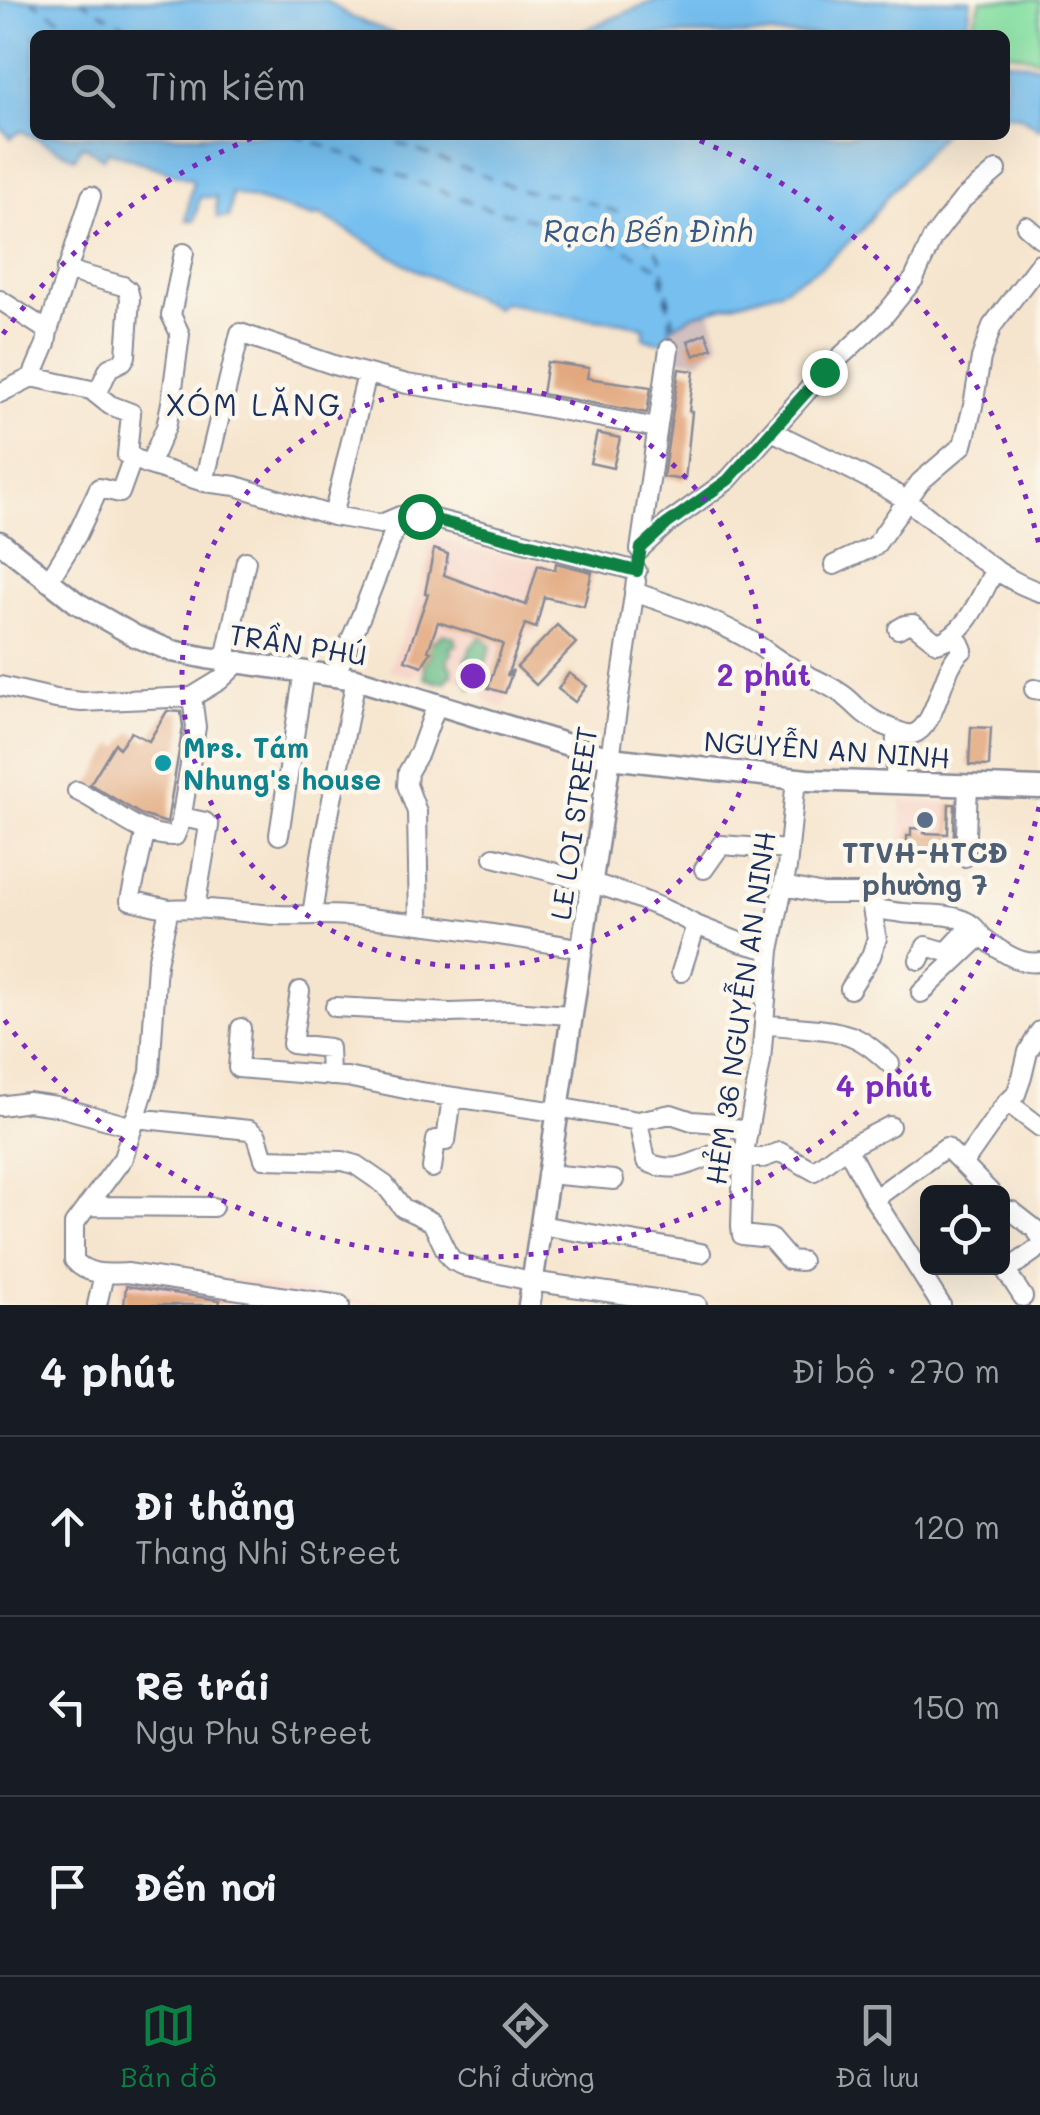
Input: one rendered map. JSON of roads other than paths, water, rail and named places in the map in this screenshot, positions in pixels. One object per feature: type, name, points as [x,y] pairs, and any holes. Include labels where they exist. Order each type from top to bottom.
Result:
[{"type":"main road","name":"TRẦN PHÚ","points":[[0,542],[77,604],[172,651],[346,677],[610,758]]},
{"type":"main road","name":"NGUYỄN AN NINH","points":[[610,758],[796,779],[1040,788]]},
{"type":"main road","name":"LE LOI STREET","points":[[528,1305],[610,758]]},
{"type":"street","points":[[641,548],[728,480],[824,372],[884,316],[914,279],[932,239],[944,223],[970,192],[997,170]]},
{"type":"street","points":[[32,377],[92,196]]},
{"type":"street","points":[[48,582],[77,535],[99,488],[120,493],[166,427],[180,334],[171,316],[184,254]]},
{"type":"street","points":[[834,566],[875,546],[920,482],[963,445],[981,358],[992,326],[1040,263]]},
{"type":"street","points":[[66,270],[128,290],[126,356],[108,368],[97,394]]},
{"type":"street","points":[[0,300],[48,332]]},
{"type":"street","points":[[204,482],[240,333],[407,384],[657,428]]},
{"type":"street","name":"LE LOI STREET","points":[[610,758],[669,349]]},
{"type":"street","points":[[333,516],[368,374]]},
{"type":"street","points":[[0,392],[32,377],[92,390],[110,405],[131,413],[127,455],[204,482],[236,486],[333,516],[381,524],[400,516],[420,516],[637,571]]},
{"type":"street","points":[[772,430],[905,501],[1017,583],[1038,586]]},
{"type":"street","points":[[312,915],[346,677],[400,516]]},
{"type":"street","points":[[0,686],[82,702],[192,697],[220,680],[232,660],[246,562]]},
{"type":"street","points":[[898,629],[913,624],[937,643],[951,637],[968,619],[994,569]]},
{"type":"street","points":[[634,592],[748,639],[782,662],[834,688],[864,714],[902,735],[919,731],[942,690],[949,666],[963,650],[951,637]]},
{"type":"street","points":[[278,835],[304,671]]},
{"type":"street","points":[[77,791],[130,823],[174,836],[182,818],[196,727],[192,697]]},
{"type":"street","points":[[419,923],[417,812],[407,785],[408,772],[437,704]]},
{"type":"street","points":[[895,783],[896,732]]},
{"type":"street","name":"HẺM 36 NGUYỄN AN NINH","points":[[796,779],[784,886],[770,950],[761,1061],[743,1158],[742,1235],[770,1238],[788,1260],[801,1261]]},
{"type":"street","points":[[966,858],[968,786]]},
{"type":"street","points":[[182,818],[209,826],[195,908]]},
{"type":"street","points":[[146,830],[130,900],[169,909],[342,916],[468,928],[583,949]]},
{"type":"street","points":[[704,869],[721,846],[789,850]]},
{"type":"street","points":[[494,858],[632,895],[739,942],[770,950]]},
{"type":"street","points":[[784,886],[822,894],[871,894],[877,938],[850,989]]},
{"type":"street","points":[[872,908],[945,916],[977,931],[1016,960],[1040,962]]},
{"type":"street","points":[[169,909],[157,962],[150,1072],[122,1158],[74,1224],[74,1260],[81,1268],[104,1274],[127,1273],[340,1305]]},
{"type":"street","points":[[681,972],[696,924]]},
{"type":"street","points":[[918,960],[926,946],[946,952],[977,931]]},
{"type":"street","points":[[920,993],[977,931]]},
{"type":"street","points":[[300,991],[292,1044],[329,1048],[330,1076]]},
{"type":"street","points":[[335,1007],[571,1015]]},
{"type":"street","points":[[765,1024],[833,1031],[853,1037],[890,1064]]},
{"type":"street","points":[[241,1028],[238,1068],[347,1077],[452,1097],[638,1120],[671,1114],[748,1133]]},
{"type":"street","points":[[963,1164],[1016,1094],[1028,1052],[1040,1032]]},
{"type":"street","points":[[432,1168],[436,1140],[446,1141],[452,1097]]},
{"type":"street","points":[[0,1106],[28,1102],[134,1122],[249,1130],[257,1136],[264,1159],[343,1161],[356,1165],[385,1185],[403,1208],[432,1222],[453,1261],[531,1281],[696,1305]]},
{"type":"street","points":[[1007,1102],[1040,1127]]},
{"type":"street","points":[[638,1120],[646,1161],[655,1166],[686,1166],[719,1152]]},
{"type":"street","points":[[743,1158],[763,1158],[780,1152],[814,1172],[847,1148],[890,1126]]},
{"type":"street","points":[[874,1199],[946,1147],[983,1185]]},
{"type":"street","points":[[847,1148],[874,1199],[920,1262]]},
{"type":"street","points":[[548,1174],[614,1180]]},
{"type":"street","points":[[87,1206],[213,1207]]},
{"type":"street","points":[[1012,1211],[1040,1234]]},
{"type":"street","points":[[540,1225],[701,1253]]},
{"type":"street","points":[[1010,1264],[1040,1247]]},
{"type":"street","points":[[97,1305],[104,1274]]},
{"type":"street","points":[[928,1275],[941,1305]]},
{"type":"street","points":[[1009,1275],[1023,1297]]},
{"type":"water","name":"Rạch Bến Đình","points":[[0,0],[325,0],[351,17],[384,30],[30,30],[30,136],[21,131],[11,138],[0,127]]},
{"type":"water","points":[[656,0],[971,0],[967,30],[585,30]]},
{"type":"water","points":[[1010,61],[1040,66],[1040,129],[1010,115]]},
{"type":"water","name":"Rạch Bến Đình","points":[[39,140],[938,140],[862,230],[821,267],[778,291],[694,315],[670,328],[670,340],[657,342],[644,338],[644,328],[624,322],[574,317],[503,302],[496,308],[416,270],[318,214],[314,217],[232,193],[229,217],[217,218],[216,197],[200,197],[194,221],[186,220],[193,180],[108,151],[103,158],[82,145],[75,158]]},
{"type":"place","name":"Mrs. Tám Nhung's house","points":[[163,763]]},
{"type":"place","name":"TTVH-HTCĐ phường 7","points":[[925,820]]},
{"type":"district","name":"XÓM LĂNG","points":[[254,404]]}]
